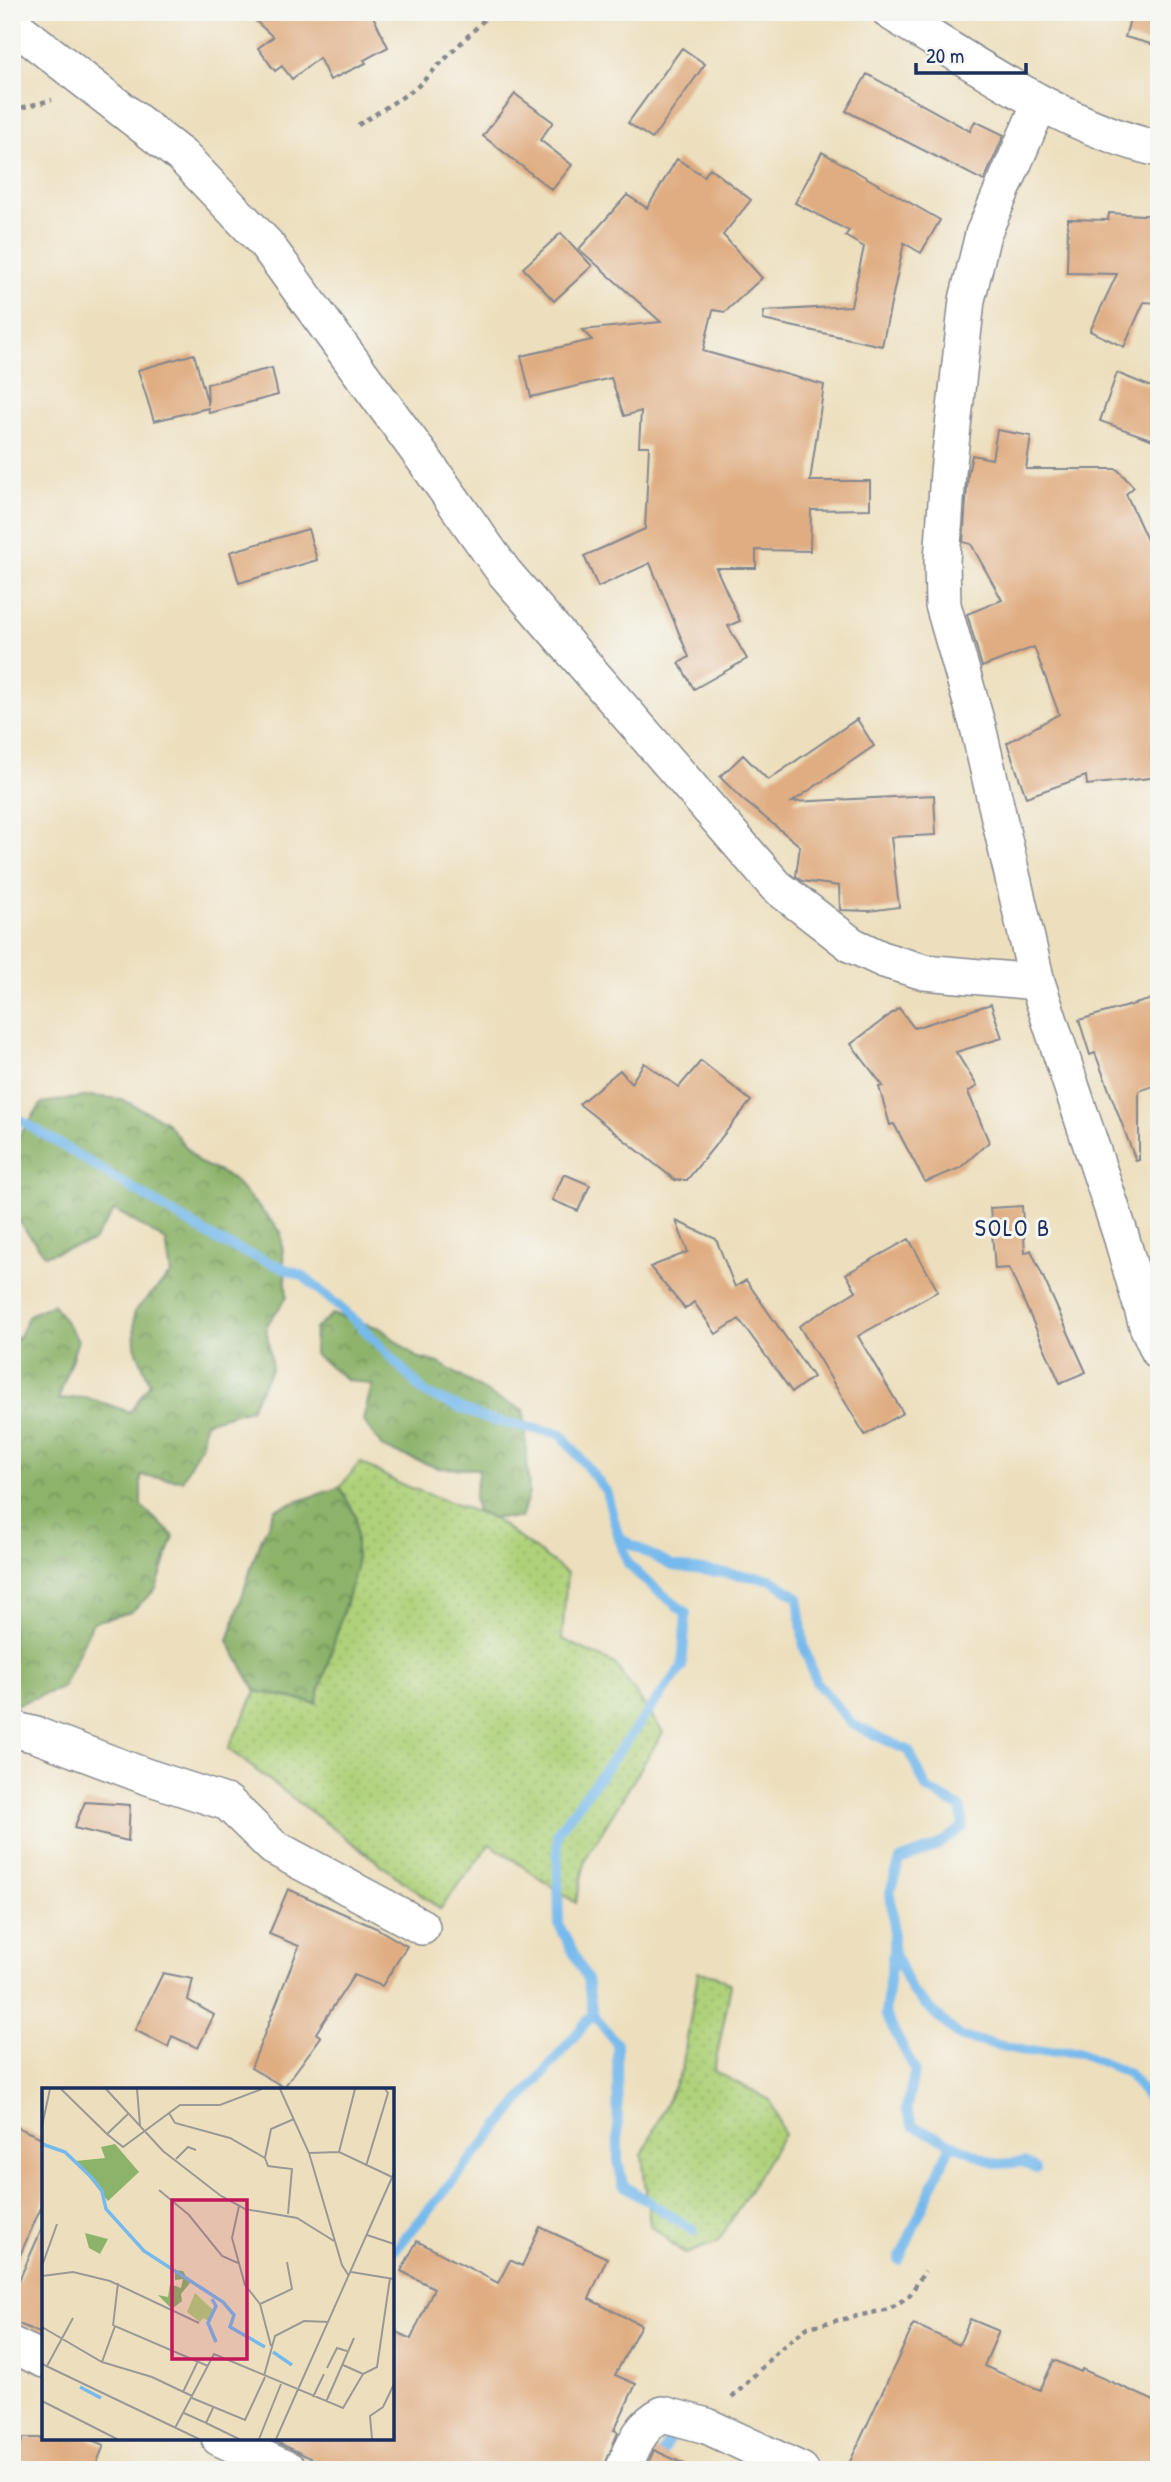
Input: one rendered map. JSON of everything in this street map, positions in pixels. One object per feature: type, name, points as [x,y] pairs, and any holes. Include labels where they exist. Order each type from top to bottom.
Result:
[{"type":"street","points":[[890,12],[1040,103],[1136,144],[1159,149]]},
{"type":"street","points":[[12,24],[183,157],[266,244],[503,572],[776,886],[852,944],[884,960],[924,972],[1037,982]]},
{"type":"street","points":[[1040,103],[983,234],[967,300],[948,472],[942,561],[943,605],[978,727],[1037,982],[1121,1236],[1147,1326],[1159,1352]]},
{"type":"street","points":[[12,1729],[36,1735],[145,1776],[228,1803],[273,1847],[422,1927]]},
{"type":"street","points":[[12,2346],[42,2359]]},
{"type":"street","points":[[623,2470],[650,2420],[663,2414],[702,2424],[801,2470]]},
{"type":"street","points":[[223,2440],[289,2470]]},
{"type":"path","points":[[358,125],[415,89],[492,12]]},
{"type":"path","points":[[702,2424],[737,2394],[778,2351],[808,2328],[889,2309],[909,2296],[925,2271]]},
{"type":"green space","points":[[90,1096],[121,1099],[165,1121],[198,1162],[232,1178],[281,1232],[287,1297],[266,1326],[272,1368],[250,1409],[205,1422],[202,1443],[182,1480],[141,1476],[141,1506],[174,1536],[156,1589],[131,1612],[93,1622],[62,1688],[12,1706],[12,1336],[18,1338],[29,1315],[53,1304],[78,1340],[58,1400],[85,1397],[130,1412],[150,1383],[135,1347],[134,1312],[171,1274],[166,1241],[115,1210],[92,1242],[45,1255],[12,1213],[12,1146],[42,1103]]},
{"type":"green space","points":[[332,1314],[380,1328],[416,1357],[439,1363],[496,1398],[524,1410],[529,1493],[521,1518],[492,1518],[477,1512],[474,1498],[479,1469],[438,1468],[383,1448],[363,1420],[372,1385],[346,1379],[314,1354],[315,1329]]},
{"type":"green space","points":[[360,1462],[398,1483],[492,1518],[567,1573],[562,1639],[615,1664],[663,1732],[586,1858],[576,1903],[490,1844],[440,1909],[228,1749],[256,1691],[316,1703],[356,1517],[340,1487]]},
{"type":"green space","points":[[340,1487],[356,1517],[356,1568],[316,1703],[256,1691],[228,1641],[257,1549],[275,1509]]},
{"type":"green space","points":[[698,1972],[715,1975],[731,1985],[714,2071],[770,2100],[784,2134],[718,2242],[685,2254],[650,2225],[642,2155],[682,2069]]},
{"type":"building","points":[[246,12],[371,12],[388,47],[364,60],[366,63],[330,80],[319,58],[292,79],[282,66],[275,71],[258,48],[273,37]]},
{"type":"building","points":[[1132,12],[1159,12],[1155,45],[1125,37]]},
{"type":"building","points":[[682,48],[705,64],[652,139],[628,123]]},
{"type":"building","points":[[867,74],[970,131],[975,121],[1004,135],[984,181],[846,111]]},
{"type":"building","points":[[515,94],[553,122],[540,140],[572,165],[552,190],[483,136]]},
{"type":"building","points":[[822,152],[940,220],[921,253],[904,243],[882,346],[763,320],[764,311],[851,306],[864,247],[845,236],[849,231],[795,203]]},
{"type":"building","points":[[677,159],[704,176],[710,168],[751,200],[723,235],[762,278],[725,312],[713,310],[703,351],[824,385],[810,481],[870,481],[870,509],[811,510],[810,551],[756,550],[756,568],[716,568],[740,621],[728,626],[747,659],[694,689],[679,663],[689,657],[650,563],[598,587],[584,556],[645,529],[649,446],[639,446],[641,411],[624,416],[611,378],[531,397],[521,356],[592,340],[582,330],[661,322],[579,249],[627,195],[647,208]]},
{"type":"building","points":[[1109,213],[1159,216],[1159,303],[1144,302],[1124,347],[1090,331],[1117,274],[1067,273],[1068,219],[1108,220]]},
{"type":"building","points":[[561,233],[592,266],[554,301],[523,268]]},
{"type":"building","points":[[194,354],[208,405],[207,384],[272,368],[278,395],[209,413],[208,408],[154,421],[138,370]]},
{"type":"building","points":[[1117,373],[1159,390],[1159,442],[1100,421]]},
{"type":"building","points":[[997,430],[1031,436],[1026,469],[1117,469],[1134,487],[1126,494],[1159,566],[1159,777],[1087,785],[1086,776],[1026,797],[1007,743],[1059,714],[1034,647],[982,667],[967,614],[1002,600],[971,544],[963,542],[972,455],[992,459]]},
{"type":"building","points":[[308,529],[317,560],[239,583],[230,552]]},
{"type":"building","points":[[857,719],[874,746],[792,802],[934,795],[936,835],[891,837],[899,907],[869,911],[840,910],[839,886],[802,881],[796,876],[800,846],[742,799],[720,777],[743,755],[768,780]]},
{"type":"building","points":[[1159,997],[1159,1084],[1139,1091],[1139,1160],[1136,1161],[1095,1053],[1090,1055],[1079,1020]]},
{"type":"building","points":[[991,1004],[1002,1038],[956,1052],[977,1086],[968,1092],[989,1142],[960,1168],[925,1182],[894,1124],[890,1125],[879,1087],[883,1086],[851,1044],[899,1008],[914,1028]]},
{"type":"building","points":[[701,1061],[751,1101],[687,1180],[675,1180],[579,1104],[620,1070],[631,1083],[644,1063],[679,1087]]},
{"type":"building","points":[[564,1174],[590,1185],[578,1211],[552,1200]]},
{"type":"building","points":[[1022,1206],[1025,1253],[1031,1250],[1086,1372],[1060,1383],[1009,1268],[995,1269],[990,1208]]},
{"type":"building","points":[[676,1221],[716,1239],[735,1287],[746,1280],[813,1377],[792,1392],[739,1319],[716,1334],[694,1302],[685,1309],[650,1267],[688,1252]]},
{"type":"building","points":[[909,1239],[938,1291],[858,1336],[903,1413],[865,1435],[799,1326],[856,1291],[846,1274]]},
{"type":"building","points":[[85,1802],[130,1805],[128,1841],[74,1828]]},
{"type":"building","points":[[288,1889],[376,1928],[407,1946],[382,1986],[354,1975],[316,2033],[321,2037],[284,2087],[251,2068],[299,1946],[269,1934]]},
{"type":"building","points":[[163,1973],[193,1979],[188,2000],[214,2015],[198,2048],[172,2036],[168,2047],[135,2030]]},
{"type":"building","points":[[12,2125],[42,2138],[42,2206],[12,2273]]},
{"type":"building","points":[[540,2227],[607,2258],[589,2299],[641,2325],[615,2375],[636,2384],[614,2430],[618,2432],[603,2470],[336,2470],[272,2440],[394,2440],[394,2331],[411,2339],[434,2288],[401,2271],[417,2241],[498,2283],[510,2260],[522,2266]]},
{"type":"building","points":[[42,2228],[42,2334],[12,2321],[12,2296]]},
{"type":"building","points":[[970,2319],[999,2331],[984,2366],[1040,2390],[1054,2360],[1081,2372],[1082,2369],[1159,2403],[1159,2470],[846,2470],[914,2324],[959,2345]]},
{"type":"building","points":[[23,2438],[91,2440],[104,2445],[94,2470],[12,2470]]},
{"type":"building","points":[[654,2450],[697,2470],[645,2470]]},
{"type":"waterway","points":[[12,1115],[220,1242],[303,1276],[358,1323],[425,1393],[486,1419],[561,1434],[606,1491],[619,1538],[672,1566],[770,1579],[798,1597],[804,1647],[816,1682],[852,1724],[909,1751],[927,1789],[961,1808],[963,1827],[935,1847],[900,1860],[890,1892],[893,1950],[912,1992],[960,2037],[1025,2051],[1078,2052],[1128,2073],[1159,2112]]},
{"type":"waterway","points":[[619,1538],[628,1564],[686,1613],[682,1667],[557,1833],[559,1925],[587,1979],[593,2014],[617,2044],[618,2160],[623,2185],[694,2231]]},
{"type":"waterway","points":[[893,1951],[885,2014],[915,2070],[906,2109],[913,2126],[997,2164],[1024,2162],[1036,2169]]},
{"type":"waterway","points":[[396,2249],[593,2014]]},
{"type":"waterway","points":[[899,2260],[951,2144]]},
{"type":"waterway","points":[[656,2464],[674,2431]]},
{"type":"district","name":"SOLO B","points":[[1013,1227]]}]
